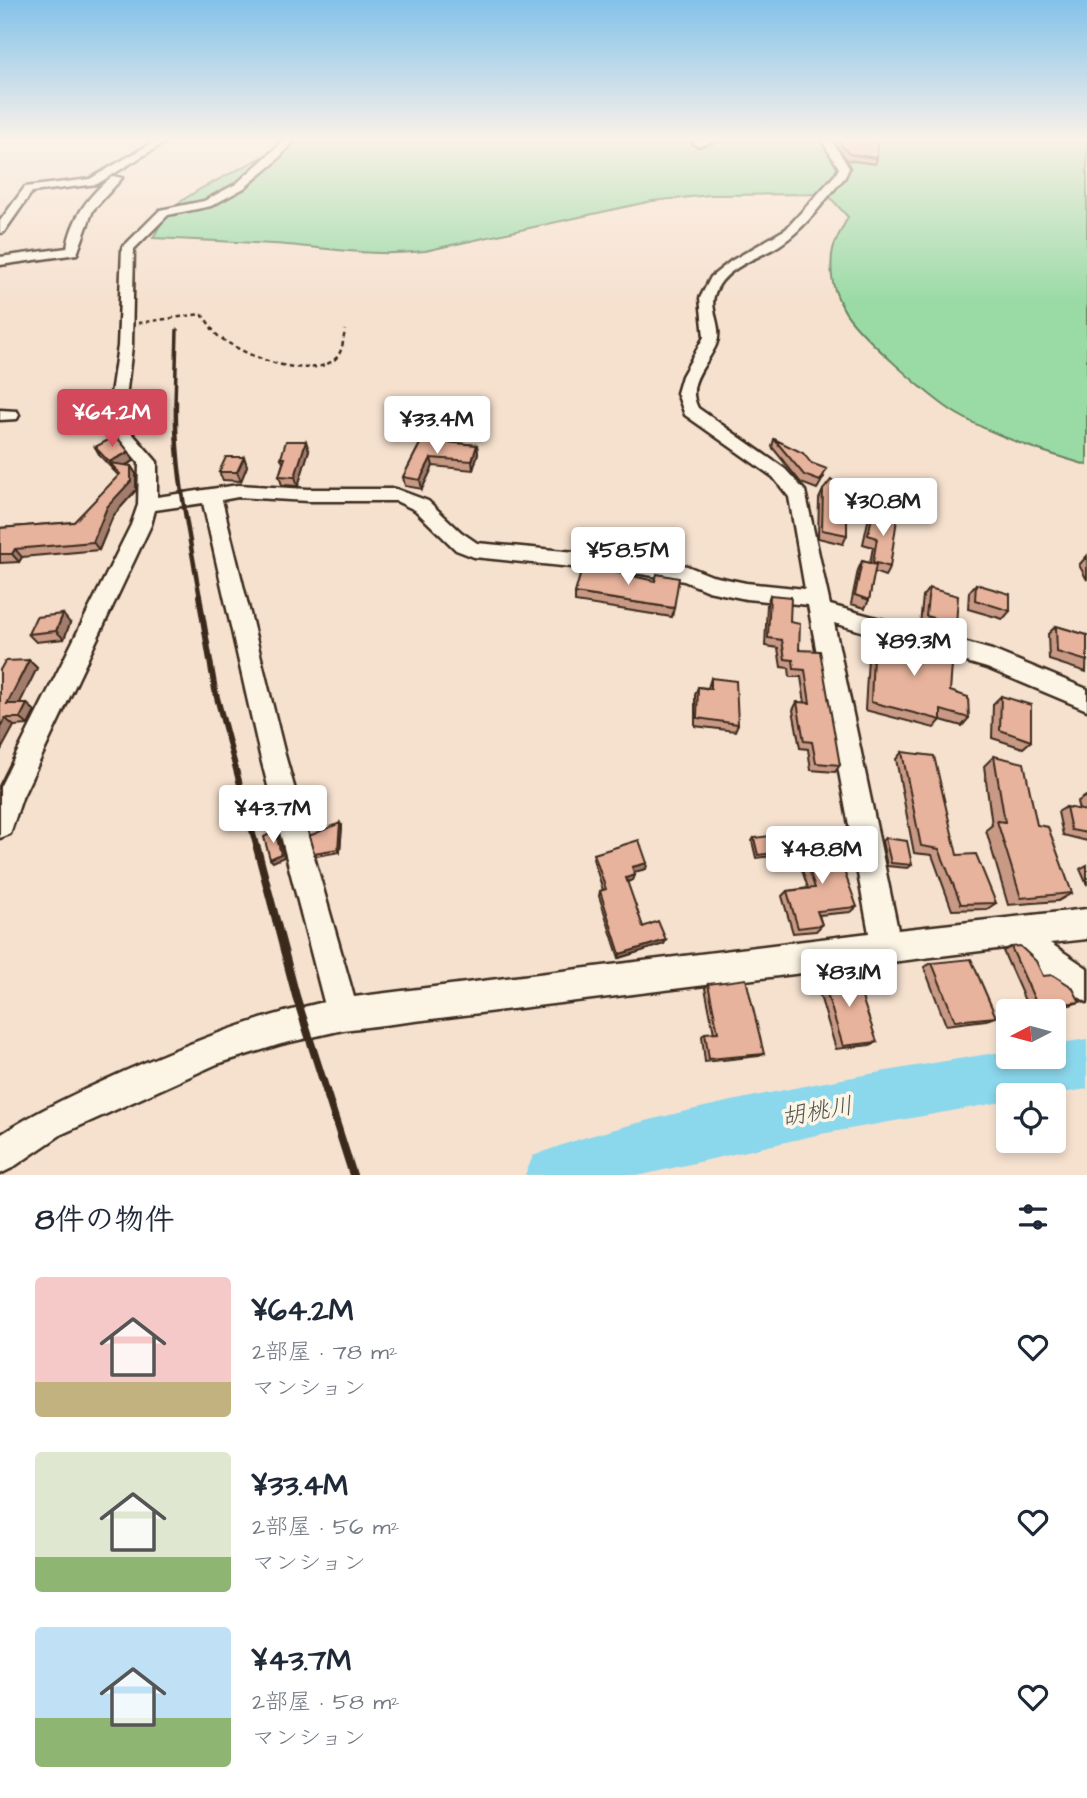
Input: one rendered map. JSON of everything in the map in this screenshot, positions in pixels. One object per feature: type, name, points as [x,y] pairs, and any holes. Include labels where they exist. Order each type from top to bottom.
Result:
[{"type":"street","points":[[0,229],[25,194]]},
{"type":"street","points":[[0,261],[74,251],[79,220],[99,194]]},
{"type":"street","points":[[0,825],[9,796],[141,525],[147,505],[150,472],[148,462],[123,433],[117,407],[126,324],[127,251],[131,243],[163,212],[207,204],[226,194]]},
{"type":"street","points":[[824,194],[789,233],[738,261],[709,290],[706,299],[712,324],[711,339],[683,392],[691,411],[779,473],[795,491],[887,946]]},
{"type":"street","points":[[147,505],[237,491],[410,497],[428,508],[460,543],[474,551],[640,566],[677,572],[746,592],[819,604],[992,660],[1087,700]]},
{"type":"street","points":[[211,494],[246,654],[301,867],[343,1013]]},
{"type":"street","points":[[0,1156],[51,1122],[214,1049],[281,1028],[343,1013],[1087,924]]},
{"type":"street","points":[[1020,932],[1037,953],[1087,986]]},
{"type":"path","points":[[126,324],[201,314],[206,317],[210,328],[228,342],[261,360],[279,366],[299,367],[335,359],[342,349],[345,330]]},
{"type":"green space","points":[[193,194],[1087,194],[1087,465],[1004,437],[957,414],[913,380],[862,332],[843,308],[833,285],[833,251],[848,217],[827,194],[710,195],[652,201],[406,253],[153,238],[169,209]]},
{"type":"building","points":[[116,436],[129,452],[109,462],[95,447]]},
{"type":"building","points":[[774,439],[803,453],[811,463],[827,469],[820,481],[804,475]]},
{"type":"building","points":[[422,440],[477,445],[472,461],[431,458],[420,480],[403,477]]},
{"type":"building","points":[[286,441],[306,441],[295,477],[279,476],[285,458],[281,458]]},
{"type":"building","points":[[226,457],[244,457],[237,472],[219,472]]},
{"type":"building","points":[[110,463],[131,466],[131,481],[107,507],[93,542],[15,549],[12,554],[0,554],[0,528],[74,522],[120,474]]},
{"type":"building","points":[[831,480],[849,489],[849,495],[842,504],[847,505],[847,535],[822,530],[823,490]]},
{"type":"building","points":[[873,512],[897,519],[890,567],[873,562],[877,538],[868,535]]},
{"type":"building","points":[[862,561],[876,565],[869,600],[855,595]]},
{"type":"building","points":[[583,565],[655,581],[657,574],[679,578],[674,608],[575,593]]},
{"type":"building","points":[[976,584],[1010,594],[1010,611],[975,600]]},
{"type":"building","points":[[929,588],[958,596],[956,625],[926,616]]},
{"type":"building","points":[[770,595],[791,597],[790,622],[800,624],[799,650],[820,651],[840,765],[816,763],[812,742],[804,741],[797,702],[810,703],[805,670],[794,669],[793,660],[785,659],[782,640],[768,638]]},
{"type":"building","points":[[63,614],[56,631],[28,634],[36,617]]},
{"type":"building","points":[[1056,626],[1087,635],[1087,661],[1057,652]]},
{"type":"building","points":[[874,631],[953,652],[950,691],[968,697],[969,718],[941,710],[941,720],[871,702]]},
{"type":"building","points":[[29,660],[7,704],[27,704],[20,718],[5,718],[0,727],[0,670],[5,661]]},
{"type":"building","points":[[711,678],[736,681],[738,724],[697,718],[698,687],[711,689]]},
{"type":"building","points":[[1001,696],[1031,705],[1031,741],[1000,730]]},
{"type":"building","points":[[902,752],[934,756],[957,855],[976,854],[996,903],[961,904],[939,849],[921,846]]},
{"type":"building","points":[[994,756],[1024,763],[1037,825],[1048,827],[1072,893],[1021,898],[997,821],[1005,822]]},
{"type":"building","points":[[1066,807],[1087,811],[1087,833],[1071,830]]},
{"type":"building","points":[[340,823],[338,849],[314,853],[309,836]]},
{"type":"building","points":[[275,831],[281,854],[270,859],[264,837]]},
{"type":"building","points":[[770,836],[775,853],[758,855],[754,838]]},
{"type":"building","points":[[885,838],[907,841],[912,865],[891,863]]},
{"type":"building","points":[[639,840],[647,863],[632,867],[635,875],[626,878],[643,927],[658,921],[666,940],[620,954],[600,891],[606,889],[594,854]]},
{"type":"building","points":[[834,843],[857,907],[817,911],[822,925],[798,928],[787,891],[815,888],[801,846]]},
{"type":"building","points":[[1020,946],[1036,961],[1043,976],[1053,975],[1072,987],[1080,1002],[1066,1004],[1066,999],[1034,999],[1011,947]]},
{"type":"building","points":[[971,959],[996,1017],[955,1021],[932,963]]},
{"type":"building","points":[[853,971],[877,1042],[843,1046],[821,974]]},
{"type":"building","points":[[746,979],[764,1054],[709,1059],[705,1033],[718,1032],[708,984]]},
{"type":"waterway","name":"胡桃川","points":[[552,1175],[607,1158],[769,1119],[874,1098],[1087,1064]]},
{"type":"railway","points":[[175,404],[177,330]]},
{"type":"railway","points":[[176,402],[180,476],[200,598]]},
{"type":"railway","points":[[199,596],[215,690],[257,849]]},
{"type":"railway","points":[[257,848],[296,996],[353,1175]]}]
